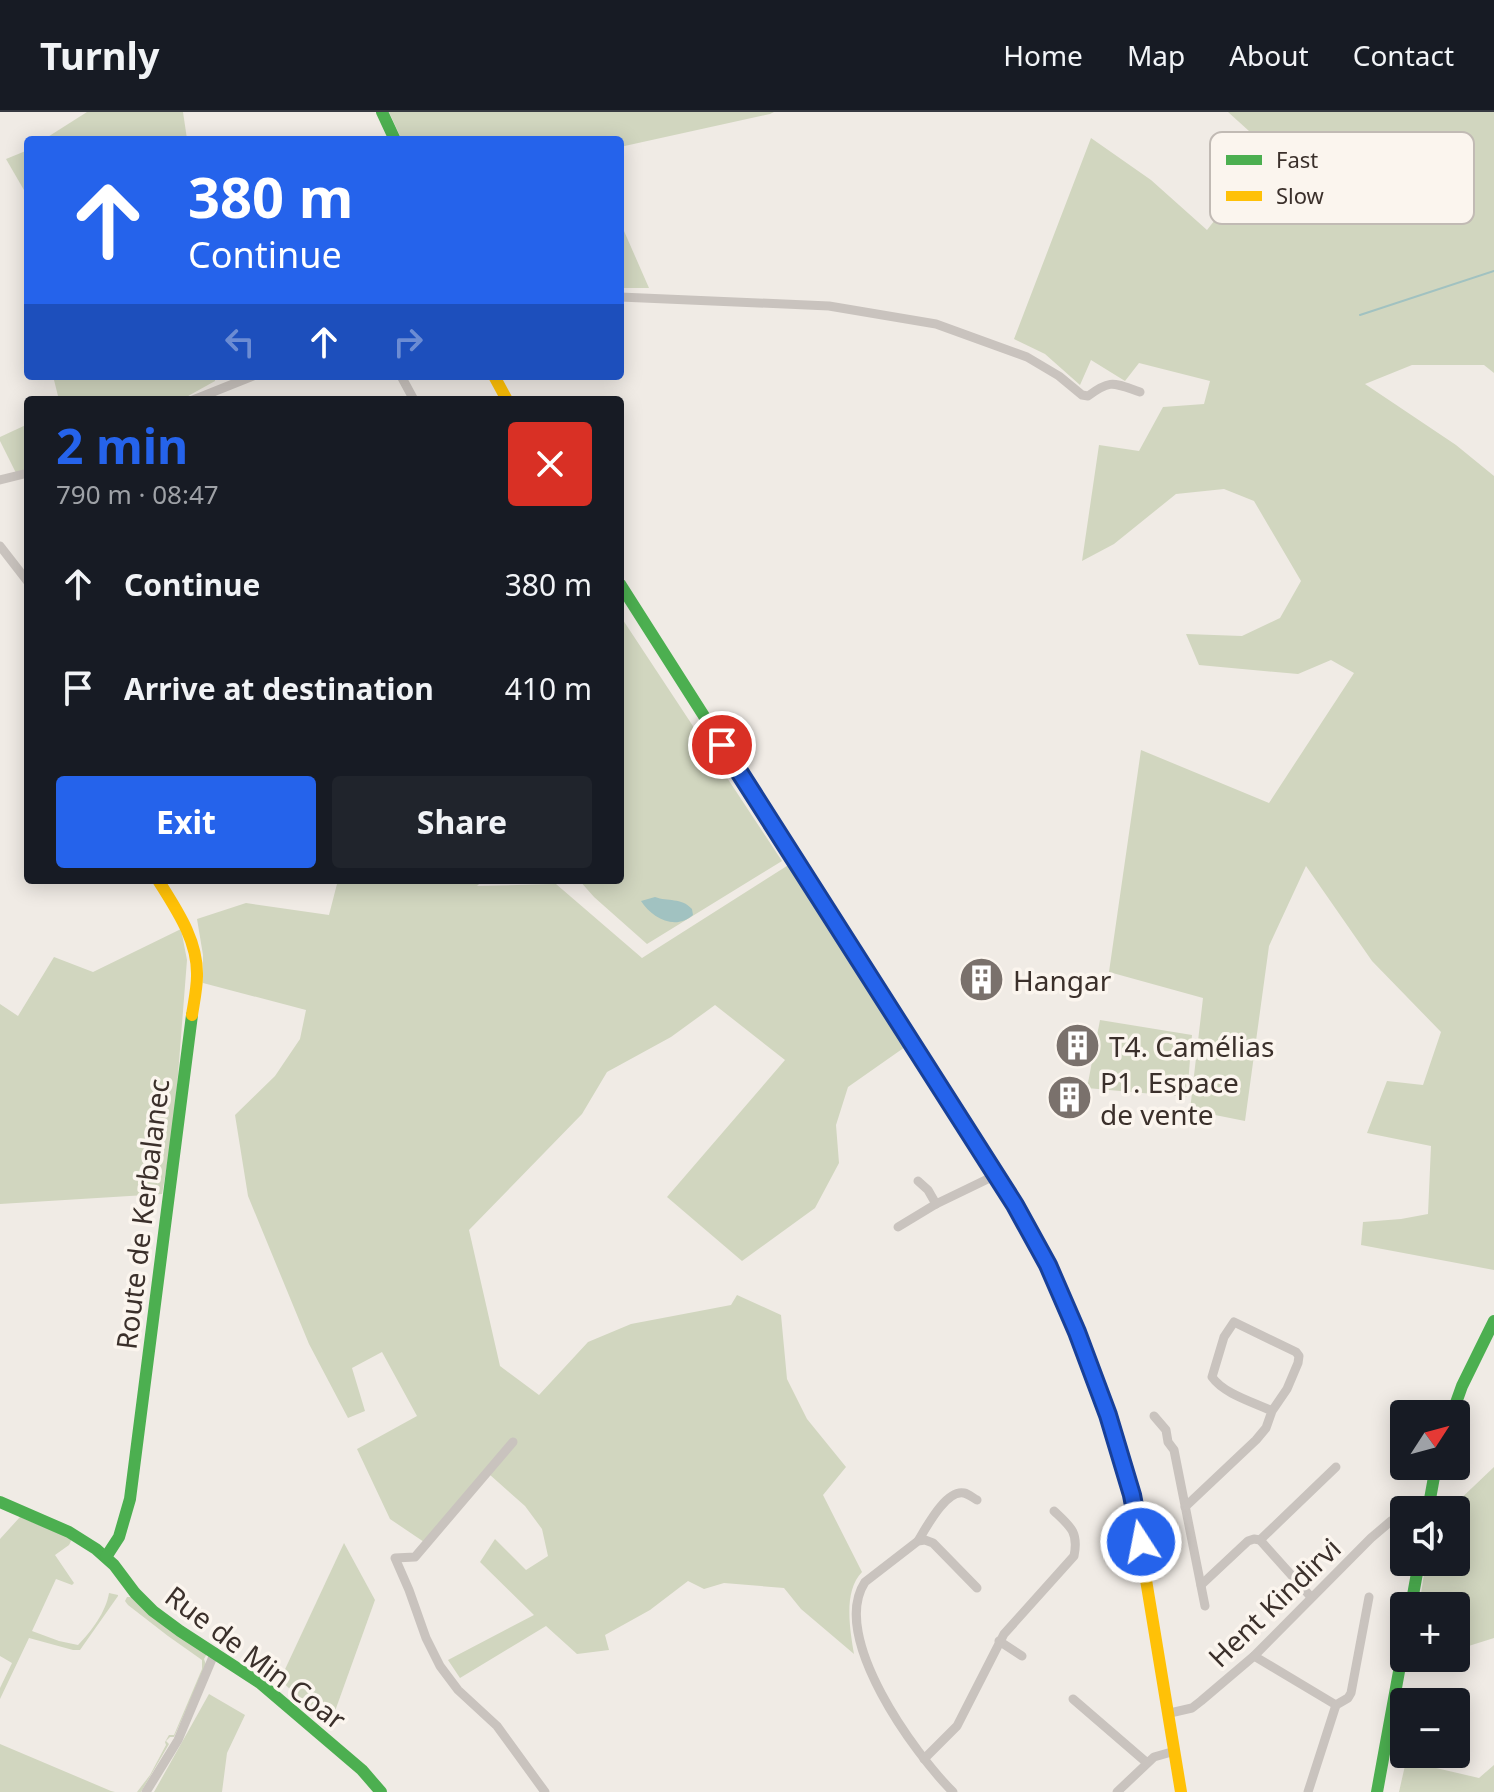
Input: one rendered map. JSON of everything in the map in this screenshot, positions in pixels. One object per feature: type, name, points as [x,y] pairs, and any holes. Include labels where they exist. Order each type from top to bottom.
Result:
[{"type":"main road","points":[[382,112],[393,136]]},
{"type":"main road","points":[[624,590],[1015,1205],[1048,1265],[1108,1415],[1132,1495],[1181,1792]]},
{"type":"main road","name":"Route de Kerbalanec","points":[[106,1557],[121,1536],[130,1499],[197,975],[189,934],[160,884]]},
{"type":"main road","points":[[1457,1400],[1494,1321]]},
{"type":"main road","name":"Rue de Min Coar","points":[[0,1502],[74,1535],[106,1557],[153,1611],[260,1683],[362,1770],[381,1792]]},
{"type":"main road","points":[[1377,1792],[1399,1672]]},
{"type":"street","points":[[624,297],[829,306],[936,324],[1027,357],[1059,376],[1082,395],[1088,396],[1097,388],[1110,384],[1140,392]]},
{"type":"street","points":[[203,396],[243,380]]},
{"type":"street","points":[[0,480],[24,474]]},
{"type":"street","points":[[0,546],[24,577]]},
{"type":"street","points":[[898,1227],[936,1204],[996,1175]]},
{"type":"street","points":[[918,1181],[936,1204]]},
{"type":"street","points":[[1185,1507],[1266,1428],[1298,1363],[1296,1352],[1234,1322],[1224,1337],[1212,1377],[1223,1387],[1272,1411]]},
{"type":"street","points":[[1154,1416],[1166,1430],[1168,1442],[1174,1450],[1205,1606]]},
{"type":"street","points":[[513,1442],[415,1557],[395,1558],[440,1666],[458,1690],[497,1726],[545,1792]]},
{"type":"street","points":[[1260,1540],[1336,1467]]},
{"type":"street","points":[[953,1792],[924,1759],[873,1679],[863,1652],[856,1617],[860,1590],[865,1582],[918,1541],[941,1506],[957,1494],[965,1493],[977,1500]]},
{"type":"street","points":[[924,1759],[957,1726],[999,1641],[1074,1556],[1074,1531],[1054,1511]]},
{"type":"street","name":"Hent Kindirvi","points":[[1170,1713],[1192,1708],[1254,1656],[1390,1522]]},
{"type":"street","points":[[1201,1585],[1248,1541],[1254,1539],[1260,1540],[1311,1597]]},
{"type":"street","points":[[918,1541],[933,1543],[977,1588]]},
{"type":"street","points":[[1308,1792],[1336,1705],[1351,1693],[1369,1597]]},
{"type":"street","points":[[999,1641],[1022,1656]]},
{"type":"street","points":[[146,1792],[178,1740],[215,1652]]},
{"type":"street","points":[[1254,1656],[1336,1705]]},
{"type":"street","points":[[1073,1699],[1146,1762]]},
{"type":"street","points":[[1117,1792],[1146,1762],[1175,1751]]},
{"type":"green space","points":[[87,112],[183,112],[187,136],[49,136]]},
{"type":"green space","points":[[389,112],[774,112],[624,146],[624,136],[400,136]]},
{"type":"green space","points":[[1228,112],[1494,112],[1494,373],[1484,365],[1412,365],[1365,384],[1456,445],[1494,476],[1494,1270],[1361,1245],[1363,1222],[1428,1214],[1431,1146],[1367,1133],[1387,1081],[1423,1085],[1441,1032],[1372,961],[1306,866],[1269,946],[1245,1121],[1190,1110],[1203,998],[1109,972],[1141,750],[1269,803],[1354,673],[1331,660],[1298,674],[1199,665],[1186,634],[1242,636],[1280,618],[1301,581],[1254,501],[1224,489],[1176,494],[1114,544],[1082,561],[1099,445],[1139,451],[1163,407],[1204,404],[1210,381],[1139,363],[1125,381],[1091,360],[1080,385],[1045,354],[1014,339],[1091,138],[1151,180],[1207,230],[1212,224],[1474,224],[1474,132],[1250,132]]},
{"type":"green space","points":[[24,152],[24,190],[6,159]]},
{"type":"green space","points":[[624,231],[649,288],[624,288]]},
{"type":"green space","points":[[54,380],[215,380],[188,396],[58,396]]},
{"type":"green space","points":[[24,426],[24,470],[16,473],[0,437]]},
{"type":"green space","points":[[624,622],[782,861],[647,944],[583,884],[624,884]]},
{"type":"green space","points":[[790,864],[905,1047],[848,1087],[836,1125],[839,1163],[815,1208],[742,1261],[667,1197],[785,1060],[715,1005],[671,1037],[607,1072],[582,1114],[469,1230],[500,1366],[539,1395],[588,1342],[631,1324],[731,1305],[737,1295],[781,1315],[787,1379],[807,1419],[846,1467],[823,1495],[862,1572],[852,1589],[850,1600],[854,1654],[801,1609],[784,1588],[724,1583],[704,1589],[688,1581],[650,1610],[605,1635],[609,1650],[577,1654],[546,1626],[460,1678],[448,1660],[534,1615],[480,1562],[495,1539],[526,1570],[548,1556],[542,1529],[525,1506],[489,1474],[427,1544],[390,1519],[357,1449],[417,1416],[382,1352],[352,1368],[365,1411],[348,1418],[309,1344],[248,1196],[235,1115],[275,1076],[300,1039],[306,1010],[203,983],[203,955],[197,919],[246,903],[329,915],[337,884],[556,884],[642,958]]},
{"type":"green space","points":[[181,929],[187,960],[174,1126],[162,1194],[0,1204],[0,1004],[18,1016],[54,957],[93,972]]},
{"type":"green space","points":[[1100,1020],[1192,1035],[1187,1097],[1087,1088]]},
{"type":"green space","points":[[1494,1467],[1494,1638],[1470,1646],[1470,1592],[1421,1592],[1424,1576],[1470,1576],[1470,1496],[1464,1496]]},
{"type":"green space","points":[[20,1517],[72,1539],[55,1555],[74,1583],[56,1579],[32,1631],[78,1645],[97,1621],[109,1593],[118,1596],[80,1650],[29,1638],[0,1699],[0,1688],[12,1663],[0,1656],[0,1539]]},
{"type":"green space","points":[[344,1543],[375,1600],[330,1725],[280,1680]]},
{"type":"green space","points":[[127,1597],[208,1652],[204,1659],[206,1665],[174,1737],[166,1741],[169,1744],[141,1792],[137,1792],[150,1775],[166,1745],[165,1742],[169,1735],[174,1735],[202,1669],[202,1660],[128,1605],[125,1601]]},
{"type":"green space","points":[[209,1694],[245,1715],[227,1753],[222,1792],[154,1792]]},
{"type":"green space","points":[[0,1744],[111,1791],[115,1792],[0,1792]]},
{"type":"green space","points":[[1494,1765],[1494,1792],[1399,1792],[1404,1768],[1436,1768],[1479,1778]]},
{"type":"water","points":[[655,897],[683,903],[692,909],[693,915],[679,922],[664,920],[651,913],[641,901]]},
{"type":"waterway","points":[[1360,315],[1494,271]]},
{"type":"traffic: fast","points":[[382,112],[393,136]]},
{"type":"traffic: fast","points":[[624,590],[1015,1205],[1048,1265],[1079,1337]]},
{"type":"traffic: fast","points":[[106,1557],[119,1537],[130,1499],[192,1015]]},
{"type":"traffic: fast","points":[[1457,1400],[1494,1321]]},
{"type":"traffic: fast","points":[[1431,1496],[1433,1480]]},
{"type":"traffic: fast","points":[[0,1502],[69,1532],[96,1549],[114,1565],[153,1611],[260,1683],[362,1770],[381,1792]]},
{"type":"traffic: fast","points":[[1414,1592],[1416,1576]]},
{"type":"traffic: fast","points":[[1377,1792],[1399,1672]]},
{"type":"traffic: slow","points":[[496,380],[505,396]]},
{"type":"traffic: slow","points":[[161,884],[185,925],[194,950],[197,976],[192,1015]]},
{"type":"traffic: slow","points":[[1079,1337],[1108,1415],[1132,1495],[1181,1792]]},
{"type":"place","name":"Hangar","points":[[982,980]]},
{"type":"place","name":"T4. Camélias","points":[[1078,1046]]},
{"type":"place","name":"P1. Espace de vente","points":[[1069,1098]]},
{"type":"route","points":[[722,745],[1015,1205],[1048,1265],[1108,1415],[1132,1495],[1141,1542]]}]
